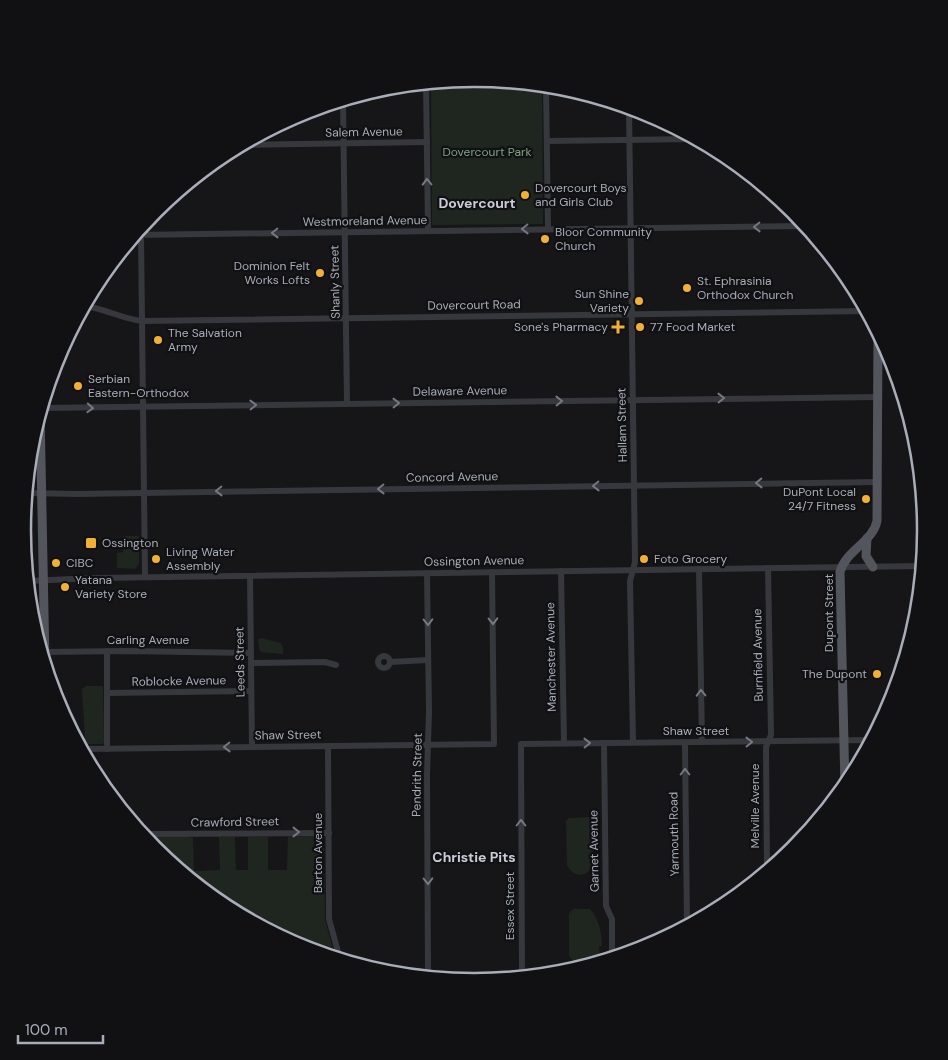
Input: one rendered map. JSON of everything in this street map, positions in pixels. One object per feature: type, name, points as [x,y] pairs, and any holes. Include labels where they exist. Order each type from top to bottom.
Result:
[{"type":"main road","name":"Dupont Street","points":[[844,772],[840,600],[841,567],[876,527],[878,350]]},
{"type":"main road","points":[[42,436],[45,638]]},
{"type":"main road","points":[[867,538],[866,556],[873,567]]},
{"type":"street","points":[[426,90],[428,231]]},
{"type":"street","points":[[546,94],[548,229]]},
{"type":"street","name":"Shanly Street","points":[[343,107],[347,404]]},
{"type":"street","name":"Hallam Street","points":[[629,116],[635,562],[630,581],[633,742]]},
{"type":"street","points":[[547,141],[681,139]]},
{"type":"street","name":"Salem Avenue","points":[[257,145],[427,142]]},
{"type":"street","name":"Westmoreland Avenue","points":[[144,235],[796,226]]},
{"type":"street","points":[[139,241],[142,276],[145,577]]},
{"type":"street","name":"Dovercourt Road","points":[[92,307],[142,321],[858,311]]},
{"type":"street","name":"Delaware Avenue","points":[[48,410],[878,396]]},
{"type":"street","name":"Concord Avenue","points":[[33,493],[878,482]]},
{"type":"street","name":"Ossington Avenue","points":[[34,581],[145,577],[915,566]]},
{"type":"street","name":"Burnfield Avenue","points":[[768,568],[771,735],[768,741]]},
{"type":"street","points":[[699,569],[702,742]]},
{"type":"street","name":"Manchester Avenue","points":[[560,571],[564,743]]},
{"type":"street","name":"Shaw Street","points":[[90,749],[494,744],[492,572]]},
{"type":"street","name":"Pendrith Street","points":[[427,574],[429,737],[427,745],[428,970]]},
{"type":"street","name":"Leeds Street","points":[[250,576],[252,747]]},
{"type":"street","points":[[107,651],[107,748]]},
{"type":"street","name":"Carling Avenue","points":[[48,652],[251,653]]},
{"type":"street","points":[[390,662],[428,660]]},
{"type":"street","points":[[251,664],[325,662],[336,665]]},
{"type":"street","name":"Roblocke Avenue","points":[[107,693],[251,691]]},
{"type":"street","name":"Shaw Street","points":[[521,744],[863,740]]},
{"type":"street","name":"Melville Avenue","points":[[767,862],[768,741]]},
{"type":"street","name":"Yarmouth Road","points":[[685,742],[687,918]]},
{"type":"street","name":"Garnet Avenue","points":[[604,743],[606,906],[612,919],[612,950]]},
{"type":"street","name":"Essex Street","points":[[521,744],[522,970]]},
{"type":"street","name":"Barton Avenue","points":[[328,746],[329,919],[338,951]]},
{"type":"street","name":"Crawford Street","points":[[152,834],[328,832]]},
{"type":"green space","name":"Dovercourt Park","points":[[474,87],[542,93],[543,224],[432,225],[431,89]]},
{"type":"green space","points":[[123,536],[139,536],[139,564],[135,569],[117,568],[117,553],[123,552]]},
{"type":"green space","points":[[261,638],[281,643],[283,654],[261,652],[258,640]]},
{"type":"green space","points":[[86,686],[103,686],[104,743],[102,744],[87,744],[83,737],[85,737],[82,689]]},
{"type":"green space","points":[[589,817],[593,822],[593,864],[588,872],[580,875],[573,872],[567,865],[566,821],[569,818]]},
{"type":"green space","points":[[187,836],[193,838],[194,871],[220,870],[219,837],[235,837],[236,870],[248,870],[248,837],[268,837],[268,870],[287,870],[288,837],[316,836],[324,845],[325,919],[333,949],[278,927],[228,898],[182,863],[155,837]]},
{"type":"green space","points":[[574,909],[590,909],[593,913],[601,931],[602,946],[599,946],[600,954],[574,961],[569,956],[569,914]]},
{"type":"place","name":"Dovercourt Boys and Girls Club","points":[[525,195]]},
{"type":"place","name":"Bloor Community Church","points":[[545,239]]},
{"type":"place","name":"Dominion Felt Works Lofts","points":[[320,273]]},
{"type":"place","name":"St. Ephrasinia Orthodox Church","points":[[687,288]]},
{"type":"place","name":"Sun Shine Variety","points":[[639,301]]},
{"type":"place","name":"Sone's Pharmacy","points":[[618,327]]},
{"type":"place","name":"77 Food Market","points":[[640,327]]},
{"type":"place","name":"The Salvation Army","points":[[158,340]]},
{"type":"place","name":"Serbian Eastern-Orthodox","points":[[78,386]]},
{"type":"place","name":"DuPont Local 24/7 Fitness","points":[[866,499]]},
{"type":"place","name":"Ossington","points":[[91,543]]},
{"type":"place","name":"Living Water Assembly","points":[[156,559]]},
{"type":"place","name":"Foto Grocery","points":[[644,559]]},
{"type":"place","name":"CIBC","points":[[56,563]]},
{"type":"place","name":"Yatana Variety Store","points":[[65,587]]},
{"type":"place","name":"The Dupont","points":[[877,674]]},
{"type":"district","name":"Dovercourt","points":[[477,203]]},
{"type":"district","name":"Christie Pits","points":[[474,857]]}]
